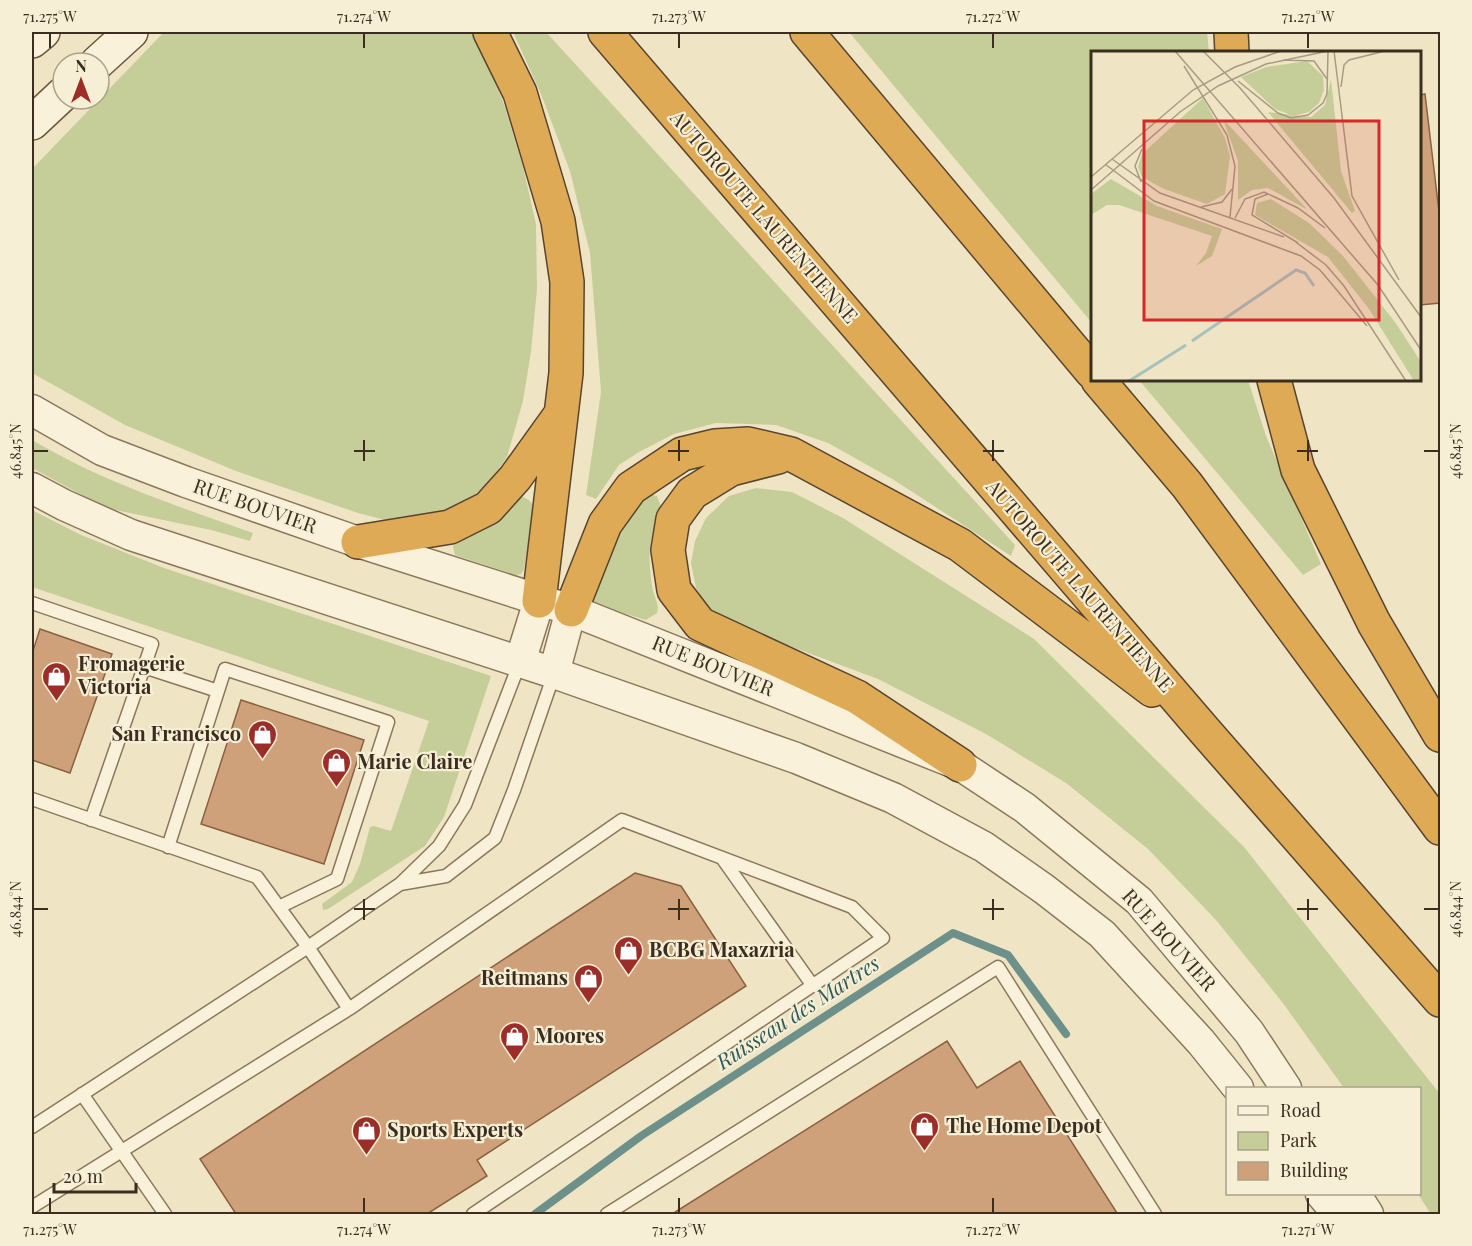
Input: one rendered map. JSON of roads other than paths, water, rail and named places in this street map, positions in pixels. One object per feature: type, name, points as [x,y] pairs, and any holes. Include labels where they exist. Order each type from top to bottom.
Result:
[{"type":"highway","points":[[490,32],[520,93],[558,222],[567,282],[566,373],[539,601]]},
{"type":"highway","name":"AUTOROUTE LAURENTIENNE","points":[[605,32],[1204,730],[1440,1000]]},
{"type":"highway","points":[[807,32],[1091,371]]},
{"type":"highway","points":[[1231,32],[1232,51]]},
{"type":"highway","points":[[1099,381],[1187,485],[1440,828]]},
{"type":"highway","points":[[1274,381],[1298,470],[1374,622],[1440,735]]},
{"type":"highway","points":[[358,542],[450,527],[488,507],[515,478],[562,413]]},
{"type":"highway","points":[[571,610],[605,524],[631,488],[682,454],[715,446],[748,444],[791,454],[960,545],[1204,730]]},
{"type":"highway","points":[[791,454],[730,469],[692,493],[673,519],[668,550],[674,590],[700,624],[857,697],[960,765]]},
{"type":"main road","points":[[32,41],[43,32]]},
{"type":"main road","points":[[110,51],[131,32]]},
{"type":"main road","points":[[32,123],[51,105]]},
{"type":"street","name":"RUE BOUVIER","points":[[32,410],[102,450],[358,542],[571,610],[960,765],[1025,808],[1139,901],[1249,1032],[1285,1087]]},
{"type":"street","points":[[32,488],[131,535],[520,662],[796,758],[893,798],[984,847],[1044,889],[1102,934],[1201,1042],[1236,1087]]},
{"type":"street","points":[[520,662],[539,601]]},
{"type":"street","points":[[554,674],[571,610]]},
{"type":"street","points":[[1337,1206],[1368,1215]]},
{"type":"lane","points":[[32,603],[152,644],[91,820]]},
{"type":"lane","points":[[32,1127],[308,947],[400,884],[439,846],[465,806],[520,662]]},
{"type":"lane","points":[[144,668],[218,691]]},
{"type":"lane","points":[[168,847],[225,669],[388,722],[337,879],[279,907]]},
{"type":"lane","points":[[400,884],[446,876],[495,838],[554,674]]},
{"type":"lane","points":[[32,800],[257,877],[349,1008]]},
{"type":"lane","points":[[32,1208],[349,1008],[622,820],[852,907],[883,938],[473,1215]]},
{"type":"lane","points":[[722,858],[813,986]]},
{"type":"lane","points":[[607,1215],[998,967],[1155,1215]]},
{"type":"lane","points":[[82,1094],[165,1215]]},
{"type":"waterway","name":"Ruisseau des Martres","points":[[535,1214],[641,1136],[953,933],[1008,955],[1066,1034]]},
{"type":"place","name":"Fromagerie Victoria","points":[[57,702]]},
{"type":"place","name":"San Francisco","points":[[262,760]]},
{"type":"place","name":"Marie Claire","points":[[336,788]]},
{"type":"place","name":"BCBG Maxazria","points":[[628,976]]},
{"type":"place","name":"Reitmans","points":[[589,1004]]},
{"type":"place","name":"Moores","points":[[514,1062]]},
{"type":"place","name":"The Home Depot","points":[[925,1152]]},
{"type":"place","name":"Sports Experts","points":[[366,1156]]}]
